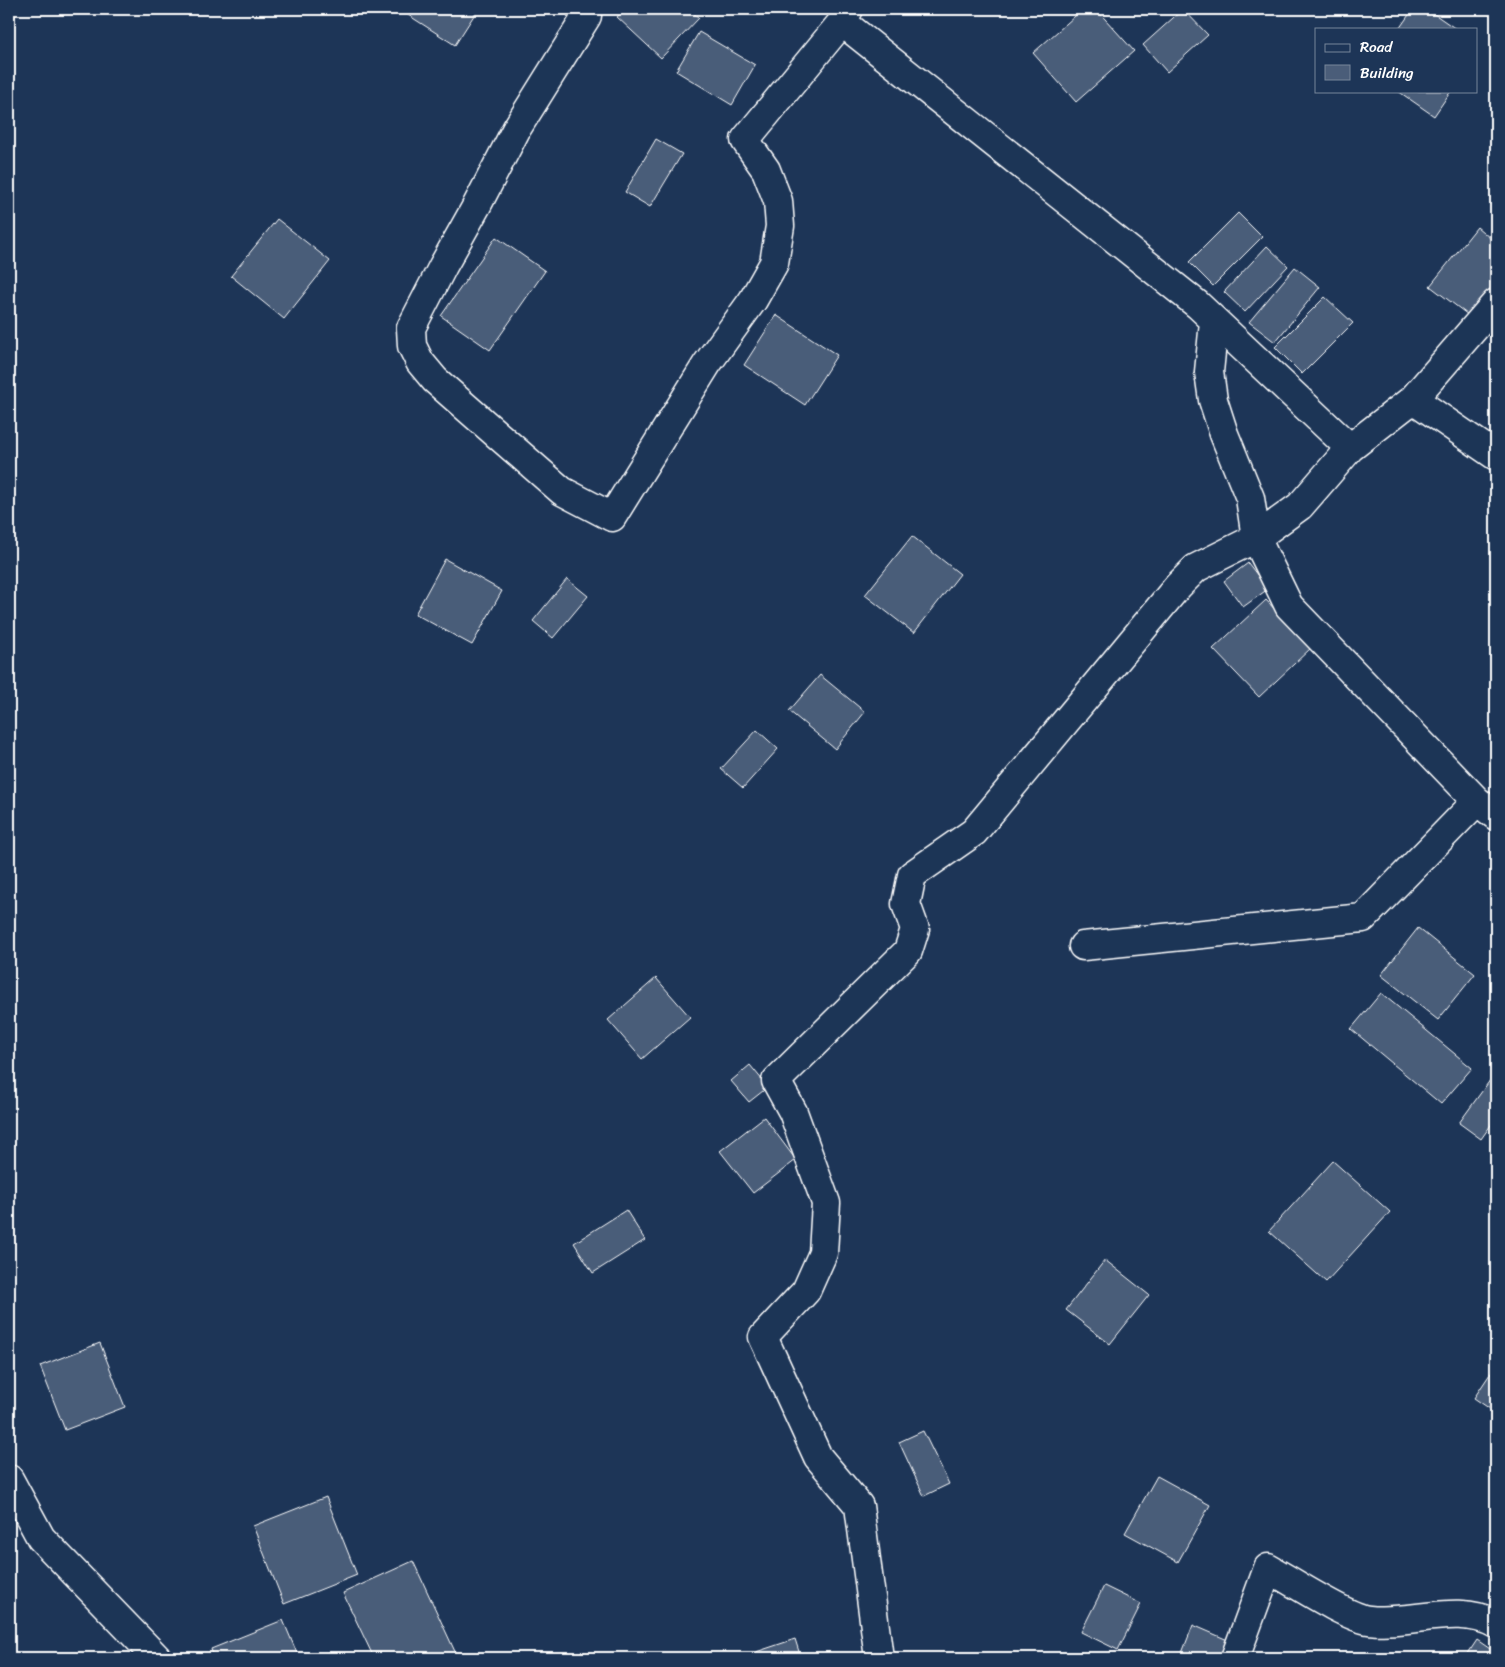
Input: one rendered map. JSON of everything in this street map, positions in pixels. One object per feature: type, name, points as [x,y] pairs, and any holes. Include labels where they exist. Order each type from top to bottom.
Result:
[{"type":"street","points":[[581,9],[587,16],[517,128],[411,328],[412,346],[420,362],[435,380],[562,491],[612,517],[707,364],[753,300],[774,263],[780,226],[778,200],[766,170],[745,140],[846,15],[1190,299],[1350,448]]},
{"type":"street","points":[[879,1658],[859,1506],[818,1456],[763,1337],[806,1291],[822,1253],[826,1202],[793,1112],[776,1081],[908,951],[915,929],[906,904],[912,875],[974,832],[1178,586],[1196,568],[1256,538],[1300,506],[1350,448],[1413,399],[1496,303]]},
{"type":"street","points":[[1083,946],[1363,918],[1487,808],[1289,606],[1256,538],[1250,498],[1224,434],[1213,400],[1209,372],[1214,322]]},
{"type":"street","points":[[1413,399],[1496,456]]},
{"type":"street","points":[[9,1479],[41,1538],[157,1658]]},
{"type":"street","points":[[1235,1658],[1268,1568],[1346,1611],[1367,1620],[1388,1621],[1459,1614],[1484,1618],[1496,1624]]},
{"type":"building","points":[[408,9],[478,9],[455,45],[405,13]]},
{"type":"building","points":[[624,9],[689,9],[699,18],[661,58],[617,17]]},
{"type":"building","points":[[1083,9],[1096,9],[1134,51],[1076,102],[1033,53]]},
{"type":"building","points":[[1183,9],[1208,35],[1167,72],[1143,45]]},
{"type":"building","points":[[1413,9],[1427,9],[1455,28],[1400,28]]},
{"type":"building","points":[[699,32],[755,65],[732,105],[676,71]]},
{"type":"building","points":[[1399,92],[1450,92],[1434,116]]},
{"type":"building","points":[[656,139],[682,154],[650,207],[625,192]]},
{"type":"building","points":[[1238,213],[1262,237],[1213,286],[1189,262]]},
{"type":"building","points":[[277,219],[330,261],[284,319],[231,276]]},
{"type":"building","points":[[1477,227],[1496,243],[1496,288],[1472,318],[1430,286]]},
{"type":"building","points":[[496,237],[545,271],[490,350],[441,316]]},
{"type":"building","points":[[1267,246],[1288,266],[1245,312],[1224,292]]},
{"type":"building","points":[[1295,267],[1320,287],[1275,342],[1249,322]]},
{"type":"building","points":[[1325,297],[1353,323],[1302,374],[1275,347]]},
{"type":"building","points":[[776,315],[837,355],[805,405],[744,365]]},
{"type":"building","points":[[912,536],[960,574],[914,633],[865,595]]},
{"type":"building","points":[[445,559],[502,591],[472,645],[415,614]]},
{"type":"building","points":[[1248,563],[1268,589],[1243,607],[1224,581]]},
{"type":"building","points":[[567,579],[588,596],[553,638],[533,621]]},
{"type":"building","points":[[1266,600],[1311,648],[1259,697],[1213,649]]},
{"type":"building","points":[[820,675],[865,712],[835,749],[789,711]]},
{"type":"building","points":[[757,730],[778,749],[743,788],[721,769]]},
{"type":"building","points":[[1418,928],[1475,974],[1438,1020],[1381,975]]},
{"type":"building","points":[[656,978],[690,1017],[642,1059],[608,1020]]},
{"type":"building","points":[[1381,993],[1472,1068],[1441,1104],[1351,1029]]},
{"type":"building","points":[[750,1065],[768,1087],[749,1102],[731,1081]]},
{"type":"building","points":[[1496,1072],[1496,1118],[1481,1139],[1459,1123]]},
{"type":"building","points":[[764,1117],[796,1160],[753,1193],[720,1151]]},
{"type":"building","points":[[1333,1161],[1390,1212],[1326,1282],[1269,1231]]},
{"type":"building","points":[[626,1210],[645,1240],[593,1273],[574,1243]]},
{"type":"building","points":[[1105,1260],[1149,1295],[1110,1344],[1066,1310]]},
{"type":"building","points":[[100,1343],[125,1407],[65,1430],[40,1366]]},
{"type":"building","points":[[1496,1365],[1496,1413],[1474,1398]]},
{"type":"building","points":[[923,1431],[949,1484],[924,1496],[899,1442]]},
{"type":"building","points":[[1157,1476],[1210,1505],[1178,1562],[1125,1533]]},
{"type":"building","points":[[326,1497],[357,1575],[284,1604],[253,1526]]},
{"type":"building","points":[[413,1561],[458,1658],[374,1658],[343,1593]]},
{"type":"building","points":[[1104,1586],[1141,1604],[1118,1650],[1081,1632]]},
{"type":"building","points":[[283,1620],[299,1658],[214,1658],[211,1649]]},
{"type":"building","points":[[1193,1625],[1230,1641],[1223,1658],[1195,1658],[1182,1653]]},
{"type":"building","points":[[795,1639],[801,1658],[758,1658],[756,1652]]},
{"type":"building","points":[[1477,1640],[1496,1653],[1496,1658],[1465,1658]]}]
